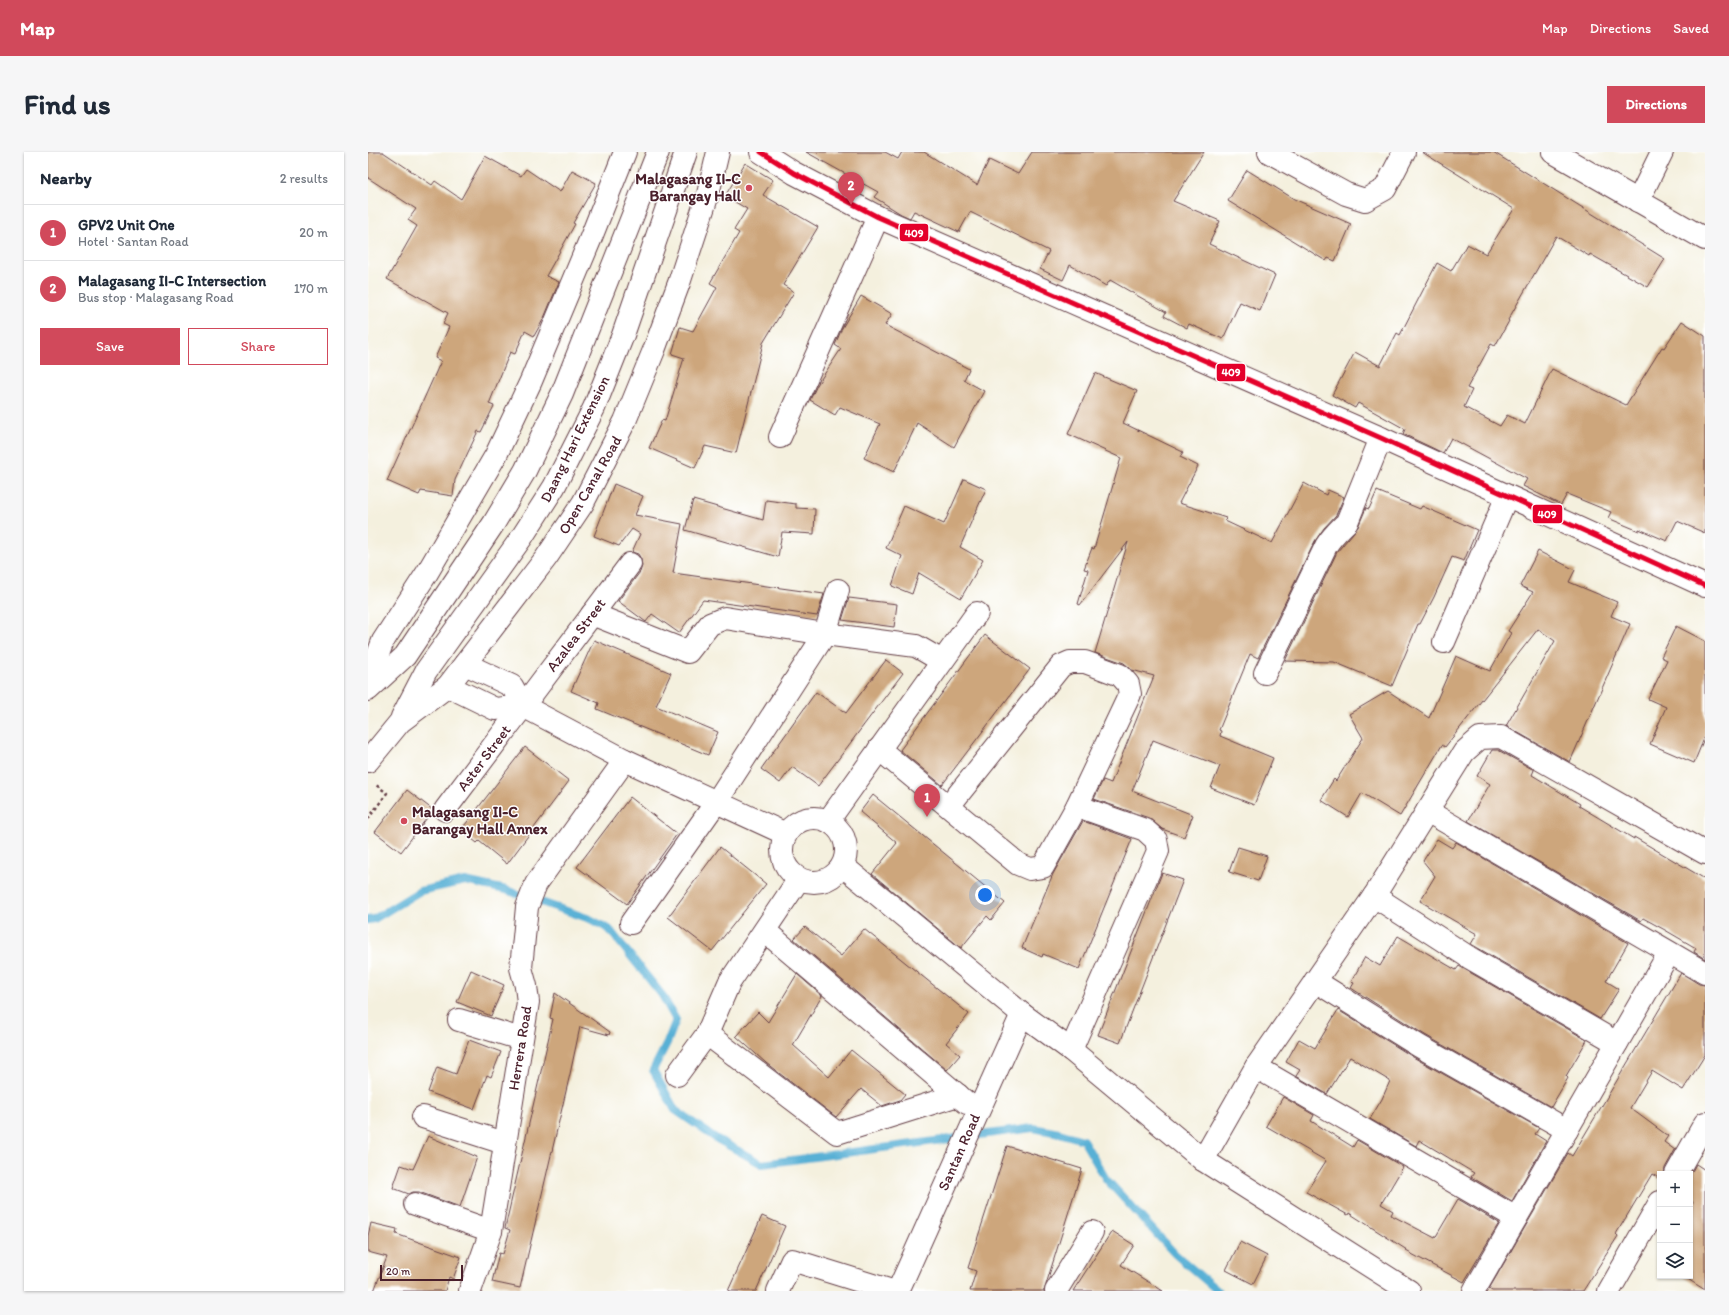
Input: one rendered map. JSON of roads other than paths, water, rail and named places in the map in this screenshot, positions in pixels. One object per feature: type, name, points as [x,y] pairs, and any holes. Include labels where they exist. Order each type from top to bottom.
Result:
[{"type":"street","points":[[368,681],[383,641],[428,573],[496,455],[531,381],[625,152]]},
{"type":"street","name":"Daang Hari Extension","points":[[400,722],[426,671],[522,537],[557,480],[594,408],[623,335],[686,152]]},
{"type":"street","name":"Open Canal Road","points":[[368,761],[400,722],[448,686],[546,558],[583,503],[625,421],[679,283],[708,194],[718,152]]},
{"type":"street","points":[[762,152],[794,174],[878,217],[1381,438],[1705,586]]},
{"type":"street","points":[[1269,152],[1346,194],[1365,200],[1385,189],[1404,152]]},
{"type":"street","points":[[1553,152],[1705,239]]},
{"type":"street","points":[[1638,201],[1662,152]]},
{"type":"street","name":"Daang Hari Extension","points":[[368,690],[405,656],[494,523],[525,471],[562,394],[654,161]]},
{"type":"street","points":[[780,437],[878,217]]},
{"type":"street","points":[[1265,673],[1326,546],[1335,532],[1340,530],[1347,522],[1381,438]]},
{"type":"street","points":[[1444,642],[1507,496]]},
{"type":"street","name":"Azalea Street","points":[[523,706],[630,564]]},
{"type":"street","points":[[631,923],[717,802],[825,634],[838,590]]},
{"type":"street","points":[[828,821],[977,613]]},
{"type":"street","points":[[592,614],[688,652],[710,624],[725,618],[825,634],[916,646],[942,662]]},
{"type":"street","points":[[879,749],[1018,864],[1030,869],[1043,867],[1077,806],[1130,694],[1128,684],[1120,675],[1085,662],[1070,662],[1061,666],[949,806]]},
{"type":"street","points":[[465,664],[512,686],[523,706],[626,760],[786,834]]},
{"type":"street","points":[[448,686],[495,709],[523,706]]},
{"type":"street","name":"Aster Street","points":[[445,810],[523,706]]},
{"type":"street","points":[[1203,1160],[1256,1067],[1374,896],[1464,752],[1480,738],[1501,737],[1705,853]]},
{"type":"street","name":"Herrera Road","points":[[470,1291],[491,1231],[504,1143],[528,1002],[526,986],[521,968],[527,908],[536,884],[626,760]]},
{"type":"street","points":[[1071,1050],[1158,850],[1156,840],[1146,830],[1077,806]]},
{"type":"street","points":[[1427,811],[1705,973]]},
{"type":"street","points":[[809,818],[819,818],[828,821],[837,826],[843,835],[846,845],[846,856],[843,866],[832,877],[819,883],[800,879],[791,873],[785,865],[782,854],[782,844],[786,834],[792,826],[809,818]]},
{"type":"street","points":[[843,866],[1022,1014],[1071,1050],[1203,1160],[1409,1291]]},
{"type":"street","points":[[677,1075],[707,1034],[729,983],[800,879]]},
{"type":"street","points":[[1374,896],[1470,958],[1617,1043]]},
{"type":"street","points":[[765,931],[958,1095],[975,1118]]},
{"type":"street","points":[[1474,1291],[1669,953]]},
{"type":"street","points":[[1315,981],[1419,1046],[1567,1130]]},
{"type":"street","name":"Santan Road","points":[[898,1291],[955,1160],[1022,1014]]},
{"type":"street","points":[[459,1020],[521,1039]]},
{"type":"street","points":[[707,1034],[837,1133],[958,1095]]},
{"type":"street","points":[[1256,1067],[1516,1218]]},
{"type":"street","points":[[423,1117],[504,1143]]},
{"type":"street","points":[[1678,1171],[1705,1123]]},
{"type":"street","points":[[415,1204],[491,1231]]},
{"type":"street","points":[[1609,1291],[1657,1207]]},
{"type":"street","points":[[1056,1291],[1092,1232]]},
{"type":"street","points":[[778,1291],[792,1260],[892,1291]]},
{"type":"waterway","points":[[368,920],[374,919],[420,891],[465,881],[506,890],[590,919],[609,929],[662,995],[676,1020],[667,1043],[653,1070],[675,1110],[717,1139],[762,1164],[1033,1128],[1059,1133],[1083,1140],[1106,1179],[1175,1254],[1218,1291]]},
{"type":"place","name":"Malagasang II-C Barangay Hall","points":[[749,188]]},
{"type":"place","name":"Malagasang II-C Intersection","points":[[851,205]]},
{"type":"place","name":"GPV2 Unit One","points":[[927,817]]},
{"type":"place","name":"Malagasang II-C Barangay Hall Annex","points":[[404,821]]}]
